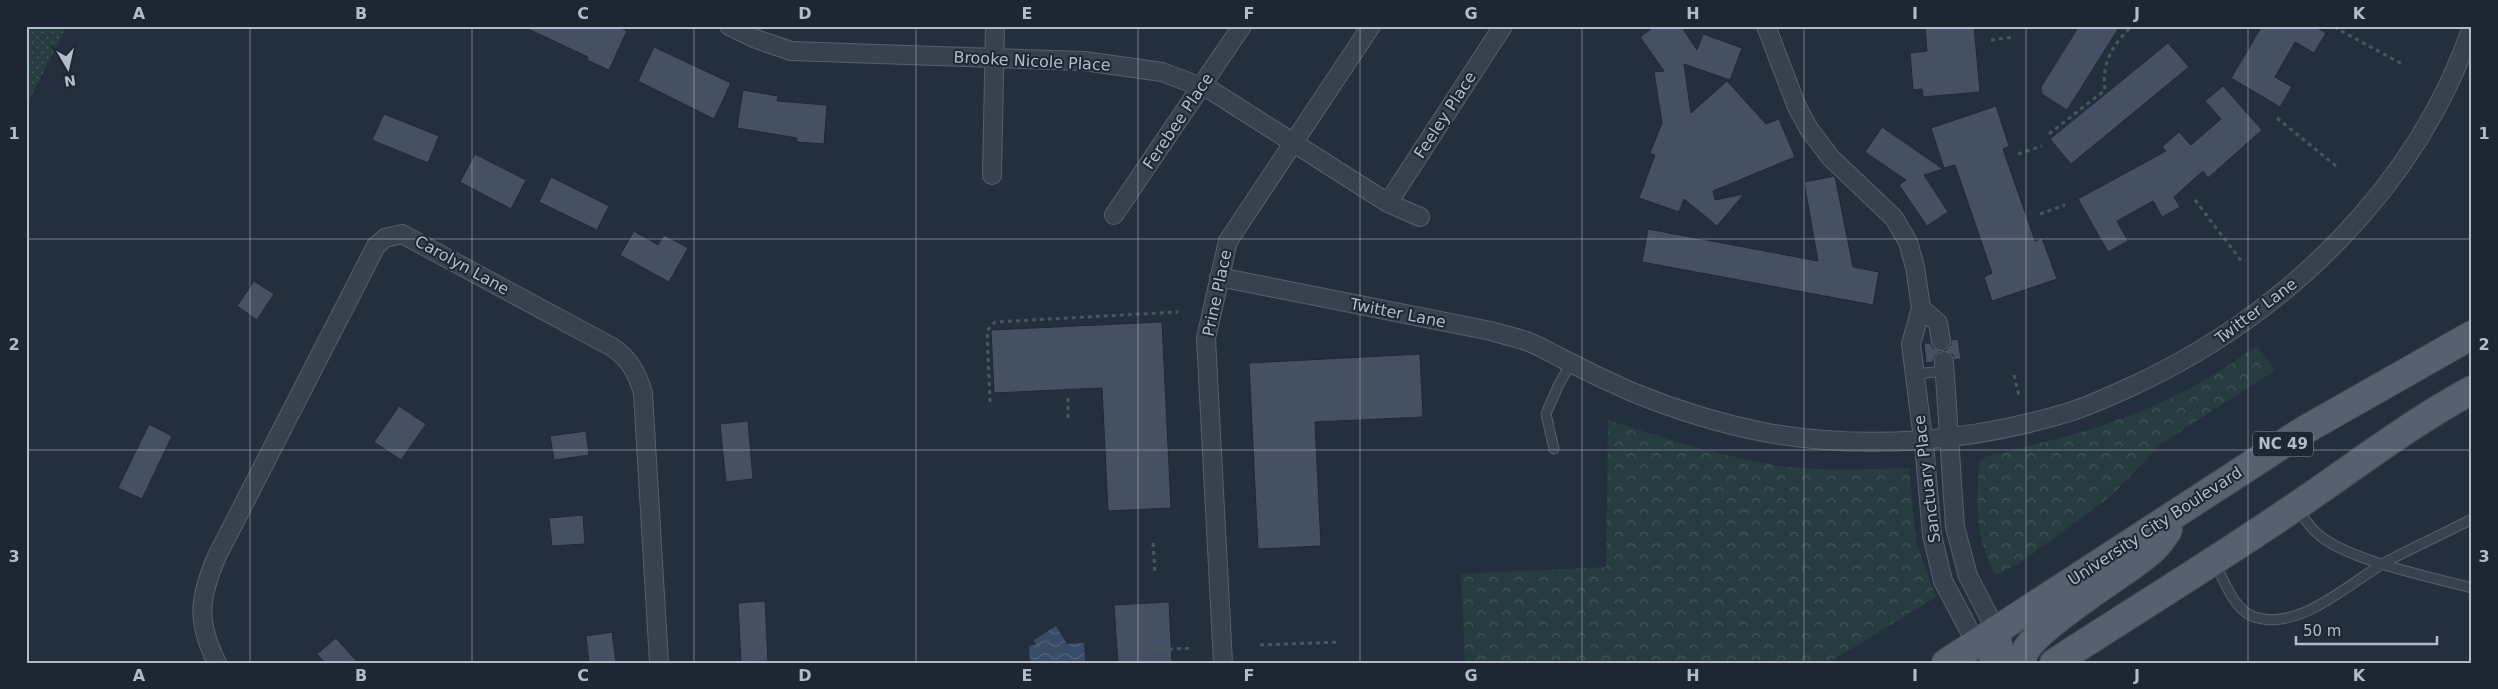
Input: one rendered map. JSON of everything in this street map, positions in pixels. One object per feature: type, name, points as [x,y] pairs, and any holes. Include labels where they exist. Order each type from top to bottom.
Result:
[{"type":"main road","name":"University City Boulevard","points":[[1946,663],[1988,646],[2188,506],[2303,431],[2472,335]]},
{"type":"main road","points":[[2054,663],[2214,562],[2296,507],[2400,432],[2472,390]]},
{"type":"main road","points":[[2022,663],[2028,646],[2053,622],[2154,549],[2188,506]]},
{"type":"street","name":"Brooke Nicole Place","points":[[729,26],[756,39],[791,51],[1084,61],[1162,72],[1212,91],[1388,203],[1420,217]]},
{"type":"street","points":[[992,175],[994,26]]},
{"type":"street","name":"Ferebee Place","points":[[1114,215],[1242,26]]},
{"type":"street","name":"Prine Place","points":[[1223,663],[1206,338],[1228,241],[1371,26]]},
{"type":"street","name":"Feeley Place","points":[[1388,203],[1503,26]]},
{"type":"street","name":"Sanctuary Place","points":[[1766,26],[1797,107],[1809,129],[1831,158],[1894,218],[1908,242],[1915,266],[1921,308],[1910,344],[1923,440],[1932,536],[1944,581],[1988,646]]},
{"type":"street","name":"Twitter Lane","points":[[1220,277],[1492,331],[1527,341],[1571,363],[1674,408],[1767,432],[1859,442],[1923,440],[1984,433],[2067,413],[2122,390],[2208,346],[2296,282],[2358,220],[2393,175],[2414,144],[2441,97],[2465,47],[2472,27]]},
{"type":"street","name":"Carolyn Lane","points":[[217,663],[205,638],[201,612],[205,583],[217,556],[376,246],[385,238],[402,234],[612,347],[629,360],[638,377],[643,393],[659,663]]},
{"type":"street","points":[[1921,308],[1938,323],[1941,341]]},
{"type":"street","name":"Sanctuary Place","points":[[1945,366],[1955,527],[1961,556],[1988,646]]},
{"type":"lane","points":[[1554,449],[1546,414],[1558,386],[1571,363]]},
{"type":"lane","points":[[1915,374],[1945,366]]},
{"type":"lane","points":[[2296,507],[2311,528],[2320,536],[2357,555],[2472,588]]},
{"type":"lane","points":[[2214,562],[2242,609],[2251,616],[2278,619],[2289,617],[2326,602],[2384,563],[2472,519]]},
{"type":"path","points":[[2049,134],[2105,90],[2104,72],[2107,61],[2120,38],[2132,26]]},
{"type":"path","points":[[2334,27],[2402,64]]},
{"type":"path","points":[[1991,40],[2015,37]]},
{"type":"path","points":[[2277,118],[2336,166]]},
{"type":"path","points":[[2018,154],[2042,146]]},
{"type":"path","points":[[2195,200],[2242,262]]},
{"type":"path","points":[[2040,214],[2065,205]]},
{"type":"path","points":[[990,402],[987,331],[995,322],[1178,312]]},
{"type":"path","points":[[2014,375],[2018,396]]},
{"type":"path","points":[[1068,398],[1068,420]]},
{"type":"path","points":[[1152,543],[1154,574]]},
{"type":"path","points":[[1260,645],[1340,642]]},
{"type":"path","points":[[1153,650],[1193,648]]},
{"type":"green space","points":[[26,26],[67,26],[28,102],[26,110]]},
{"type":"green space","points":[[2257,346],[2275,370],[2161,444],[2111,496],[2017,565],[1995,575],[1983,546],[1978,520],[1979,463],[1987,456],[2068,436],[2146,409],[2204,381]]},
{"type":"green space","points":[[1608,420],[1712,452],[1775,465],[1825,469],[1909,468],[1916,542],[1936,597],[1828,663],[1465,663],[1461,574],[1606,567]]},
{"type":"water","points":[[1056,626],[1067,644],[1084,643],[1085,661],[1030,663],[1029,646],[1036,645],[1034,640]]},
{"type":"building","points":[[522,26],[617,26],[627,31],[609,70],[587,60],[588,57]]},
{"type":"building","points":[[1655,26],[1681,26],[1697,50],[1703,34],[1742,48],[1730,80],[1684,64],[1691,113],[1727,81],[1766,124],[1779,119],[1795,157],[1713,191],[1715,200],[1744,194],[1717,226],[1684,199],[1679,212],[1639,198],[1655,155],[1650,153],[1662,123],[1654,72],[1664,71],[1640,37]]},
{"type":"building","points":[[1925,26],[1974,26],[1980,92],[1923,97],[1922,89],[1913,90],[1910,53],[1927,51]]},
{"type":"building","points":[[2079,26],[2120,26],[2067,110],[2042,94],[2041,87]]},
{"type":"building","points":[[2262,26],[2314,26],[2326,33],[2314,53],[2295,42],[2275,77],[2292,87],[2280,107],[2231,78]]},
{"type":"building","points":[[2168,43],[2189,67],[2071,164],[2050,139]]},
{"type":"building","points":[[654,47],[731,83],[714,119],[638,81]]},
{"type":"building","points":[[2223,86],[2262,130],[2208,178],[2203,171],[2174,197],[2180,207],[2162,217],[2153,201],[2117,221],[2128,241],[2108,252],[2078,199],[2166,151],[2162,147],[2179,132],[2191,145],[2221,119],[2205,101]]},
{"type":"building","points":[[743,90],[778,96],[777,101],[827,105],[824,144],[797,142],[797,138],[737,128]]},
{"type":"building","points":[[1996,106],[2009,146],[2003,149],[2035,241],[2042,238],[2057,279],[1992,301],[1984,277],[1992,273],[1955,165],[1944,168],[1931,128]]},
{"type":"building","points":[[384,114],[439,136],[428,163],[372,140]]},
{"type":"building","points":[[1882,127],[1943,169],[1924,175],[1948,212],[1927,226],[1899,185],[1906,180],[1865,152]]},
{"type":"building","points":[[475,154],[526,180],[511,209],[460,182]]},
{"type":"building","points":[[1835,176],[1853,267],[1879,272],[1873,305],[1642,262],[1648,229],[1818,261],[1804,182]]},
{"type":"building","points":[[551,177],[609,206],[597,230],[539,202]]},
{"type":"building","points":[[634,231],[658,245],[664,235],[688,248],[669,282],[620,255]]},
{"type":"building","points":[[254,281],[274,294],[257,320],[237,306]]},
{"type":"building","points":[[1162,322],[1171,508],[1108,511],[1102,388],[994,393],[991,330]]},
{"type":"building","points":[[1958,339],[1961,359],[1954,360],[1953,355],[1945,351],[1951,345],[1951,340]]},
{"type":"building","points":[[1924,343],[1930,343],[1933,348],[1940,351],[1935,356],[1933,362],[1926,363]]},
{"type":"building","points":[[1420,354],[1423,417],[1315,422],[1321,546],[1258,549],[1249,363]]},
{"type":"building","points":[[399,406],[426,424],[401,460],[374,442]]},
{"type":"building","points":[[748,421],[753,479],[726,482],[720,424]]},
{"type":"building","points":[[149,424],[172,436],[142,499],[118,488]]},
{"type":"building","points":[[586,431],[589,455],[554,460],[550,436]]},
{"type":"building","points":[[583,515],[585,544],[552,546],[549,518]]},
{"type":"building","points":[[765,601],[768,661],[741,662],[738,603]]},
{"type":"building","points":[[1169,602],[1172,663],[1118,663],[1114,605]]},
{"type":"building","points":[[612,632],[616,663],[589,663],[586,636]]},
{"type":"building","points":[[336,638],[358,663],[325,663],[317,654]]}]
